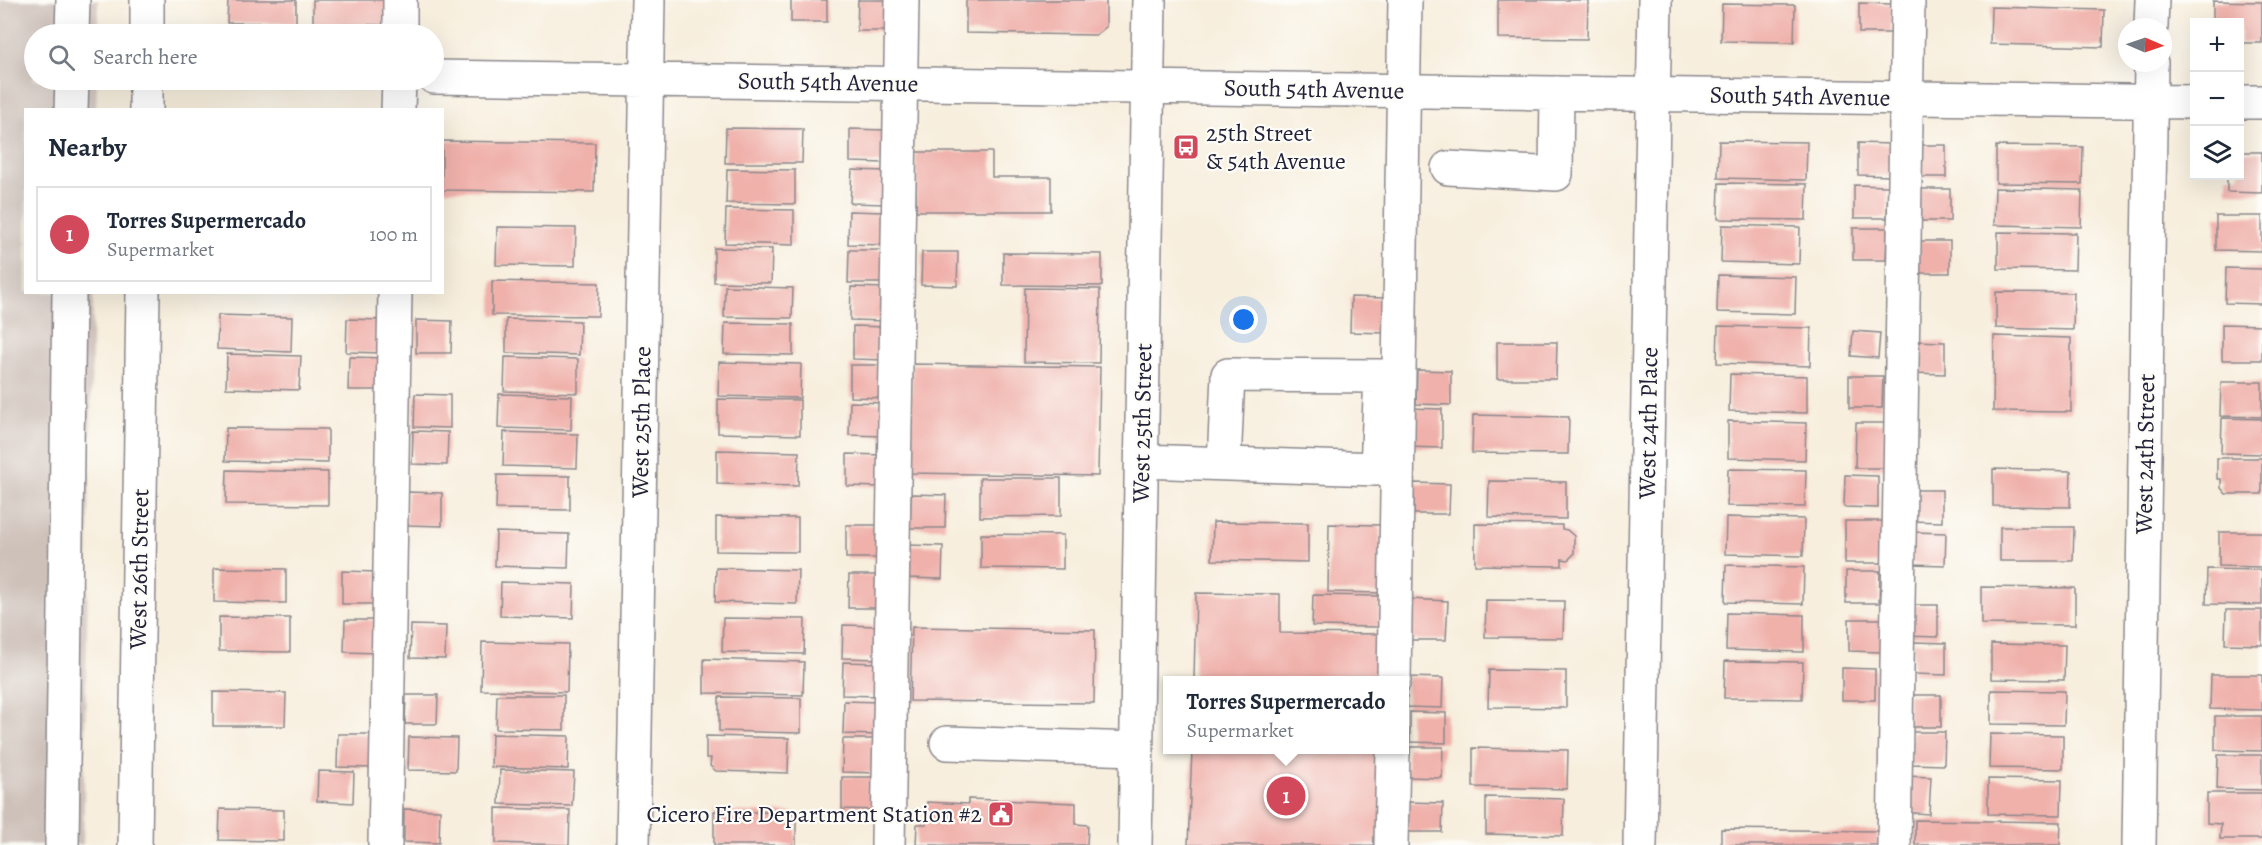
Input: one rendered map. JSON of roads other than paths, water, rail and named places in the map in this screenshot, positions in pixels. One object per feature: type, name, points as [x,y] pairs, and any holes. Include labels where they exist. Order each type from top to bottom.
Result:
[{"type":"street","points":[[72,24],[73,0]]},
{"type":"street","points":[[147,0],[147,24]]},
{"type":"street","points":[[400,0],[400,24]]},
{"type":"street","name":"West 25th Place","points":[[633,845],[648,0]]},
{"type":"street","points":[[888,845],[902,0]]},
{"type":"street","name":"West 25th Street","points":[[1135,845],[1149,0]]},
{"type":"street","points":[[1394,676],[1405,0]]},
{"type":"street","name":"West 24th Place","points":[[1640,845],[1655,0]]},
{"type":"street","points":[[1894,845],[1908,0]]},
{"type":"street","points":[[2151,18],[2152,0]]},
{"type":"street","name":"West 24th Street","points":[[2139,845],[2151,72]]},
{"type":"street","name":"South 54th Avenue","points":[[444,76],[2190,102]]},
{"type":"street","points":[[71,108],[72,90]]},
{"type":"street","points":[[146,90],[146,108]]},
{"type":"street","points":[[398,108],[399,90]]},
{"type":"street","points":[[1448,168],[1556,174],[1557,93]]},
{"type":"street","points":[[2244,102],[2262,102]]},
{"type":"street","points":[[62,845],[69,294]]},
{"type":"street","name":"West 26th Street","points":[[135,845],[143,294]]},
{"type":"street","points":[[385,845],[395,294]]},
{"type":"street","points":[[1142,461],[1224,464],[1377,469],[1381,376],[1228,375],[1224,464]]},
{"type":"street","points":[[946,743],[1137,749]]},
{"type":"street","points":[[1391,845],[1393,754]]},
{"type":"place","name":"25th Street & 54th Avenue","points":[[1186,147]]},
{"type":"place","name":"Torres Supermercado","points":[[1286,796]]},
{"type":"place","name":"Cicero Fire Department Station #2","points":[[1001,814]]}]
